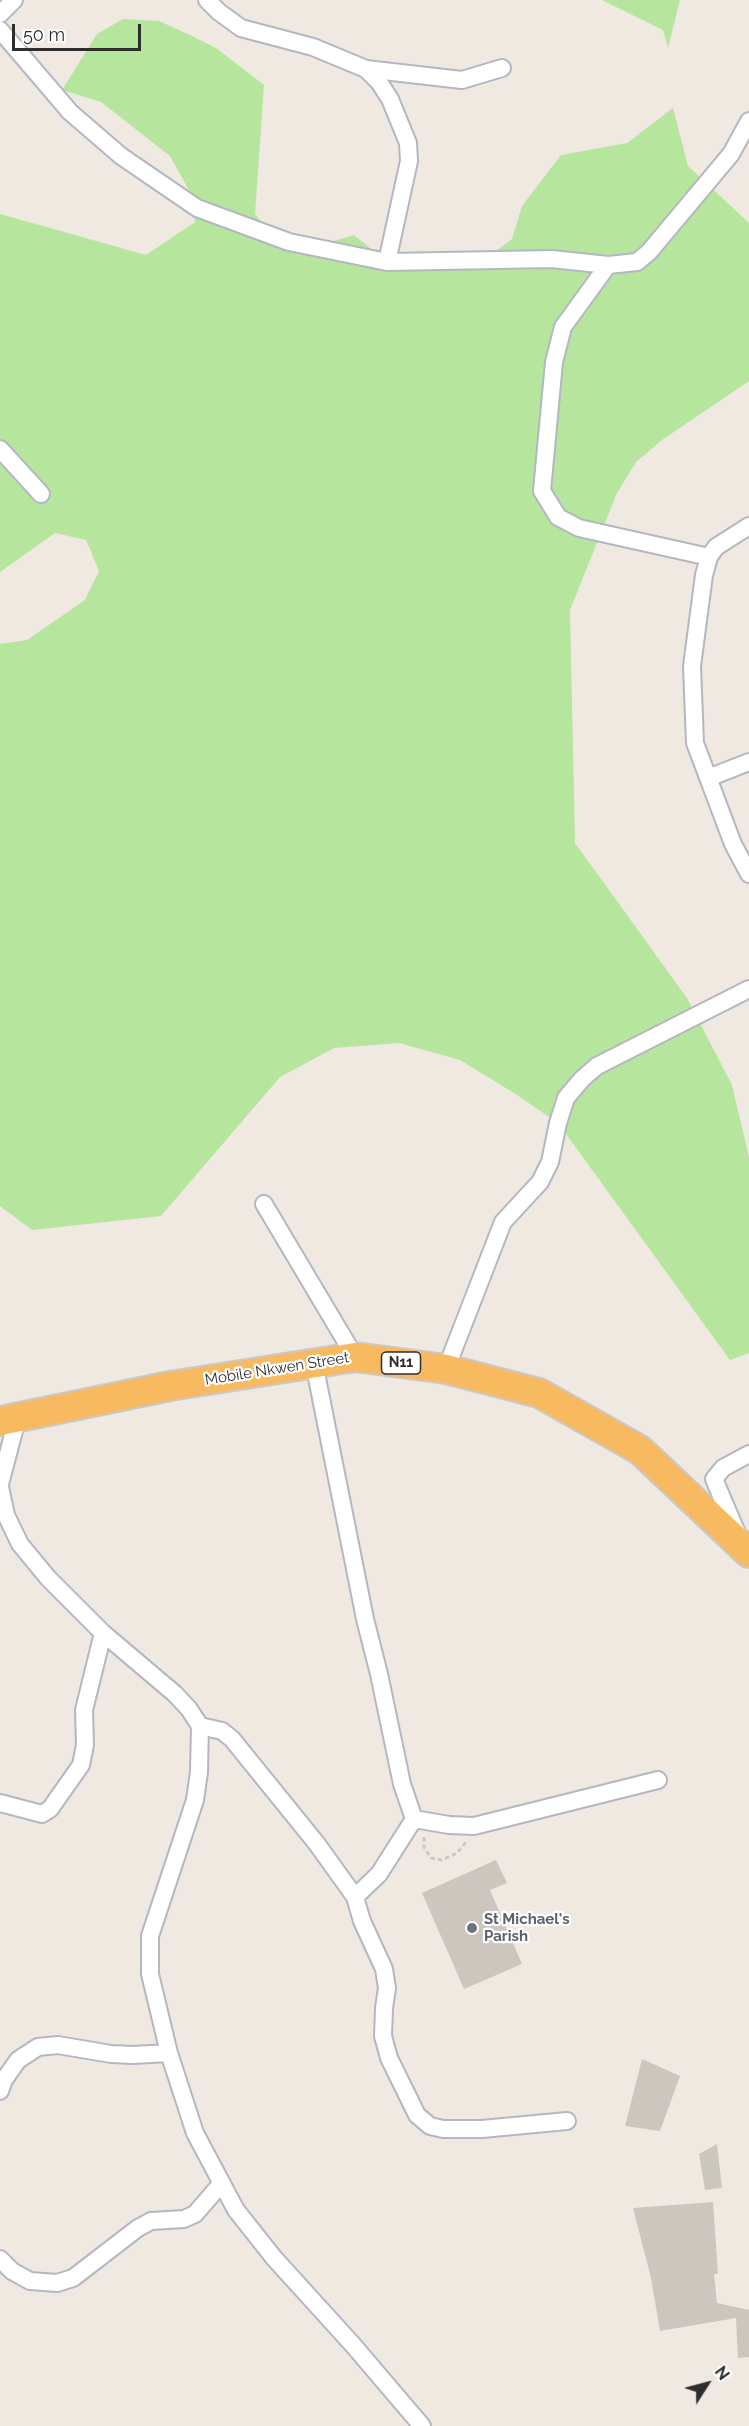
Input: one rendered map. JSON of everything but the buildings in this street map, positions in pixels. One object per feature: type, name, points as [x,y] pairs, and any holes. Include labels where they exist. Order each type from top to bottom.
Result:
[{"type":"highway","name":"Mobile Nkwen Street","points":[[9,1419],[170,1386],[356,1357],[446,1370],[539,1393],[640,1450],[746,1549]]},
{"type":"street","points":[[0,14],[14,0]]},
{"type":"street","points":[[207,0],[241,28],[313,47],[366,69],[462,80],[502,68]]},
{"type":"street","points":[[0,30],[70,112],[121,156],[196,208],[289,242],[387,262],[552,259],[608,265],[637,262],[649,252],[731,154],[749,121]]},
{"type":"street","points":[[366,69],[379,81],[390,99],[408,143],[409,161],[387,262]]},
{"type":"street","points":[[608,265],[563,327],[554,362],[542,491],[558,517],[579,528],[709,557]]},
{"type":"street","points":[[0,449],[41,494]]},
{"type":"street","points":[[749,525],[716,547],[709,557],[704,575],[692,666],[695,743],[733,844],[749,874]]},
{"type":"street","points":[[708,778],[749,762]]},
{"type":"street","points":[[446,1370],[503,1222],[540,1182],[549,1162],[566,1098],[597,1066],[749,989]]},
{"type":"street","points":[[264,1204],[356,1357]]},
{"type":"street","points":[[314,1363],[365,1618],[402,1784],[419,1820]]},
{"type":"street","points":[[9,1419],[0,1486],[6,1515],[20,1544],[48,1578],[103,1633],[175,1694],[200,1726],[199,1772],[195,1800],[150,1936],[150,1974],[169,2053],[195,2133],[236,2210],[274,2258],[422,2426]]},
{"type":"street","points":[[746,1549],[714,1479],[723,1468],[749,1454]]},
{"type":"street","points":[[0,1803],[42,1814],[50,1809],[81,1765],[85,1745],[84,1710],[103,1633]]},
{"type":"street","points":[[200,1726],[222,1731],[232,1739],[317,1844],[355,1897],[362,1921],[384,1969],[387,1988],[383,2036],[386,2047],[417,2115],[430,2126],[443,2129],[482,2129],[567,2121]]},
{"type":"street","points":[[419,1820],[474,1826],[657,1780]]},
{"type":"street","points":[[355,1897],[379,1874],[419,1820]]},
{"type":"street","points":[[0,2091],[4,2080],[18,2060],[38,2047],[58,2044],[111,2054],[169,2053]]},
{"type":"street","points":[[0,2259],[12,2271],[30,2281],[57,2283],[73,2278],[138,2228],[152,2221],[184,2219],[195,2214],[221,2184]]},
{"type":"path","points":[[419,1820],[424,1847],[431,1858],[442,1860],[457,1853],[465,1845],[474,1826]]},
{"type":"green space","points":[[602,0],[680,0],[668,48],[663,30]]},
{"type":"green space","points":[[123,19],[159,21],[190,35],[216,48],[264,85],[255,214],[275,238],[323,244],[354,235],[387,262],[484,260],[512,239],[522,206],[561,155],[627,143],[673,108],[688,166],[749,223],[749,381],[662,440],[636,462],[617,493],[570,610],[575,843],[687,998],[732,1085],[749,1157],[749,1353],[730,1360],[558,1123],[460,1060],[399,1043],[334,1048],[280,1077],[161,1216],[32,1230],[0,1206],[0,644],[27,640],[85,600],[99,571],[86,540],[55,533],[0,572],[0,214],[146,255],[195,222],[191,194],[170,156],[101,102],[62,90],[97,34]]},
{"type":"place","name":"St Michael's Parish","points":[[472,1928]]}]
